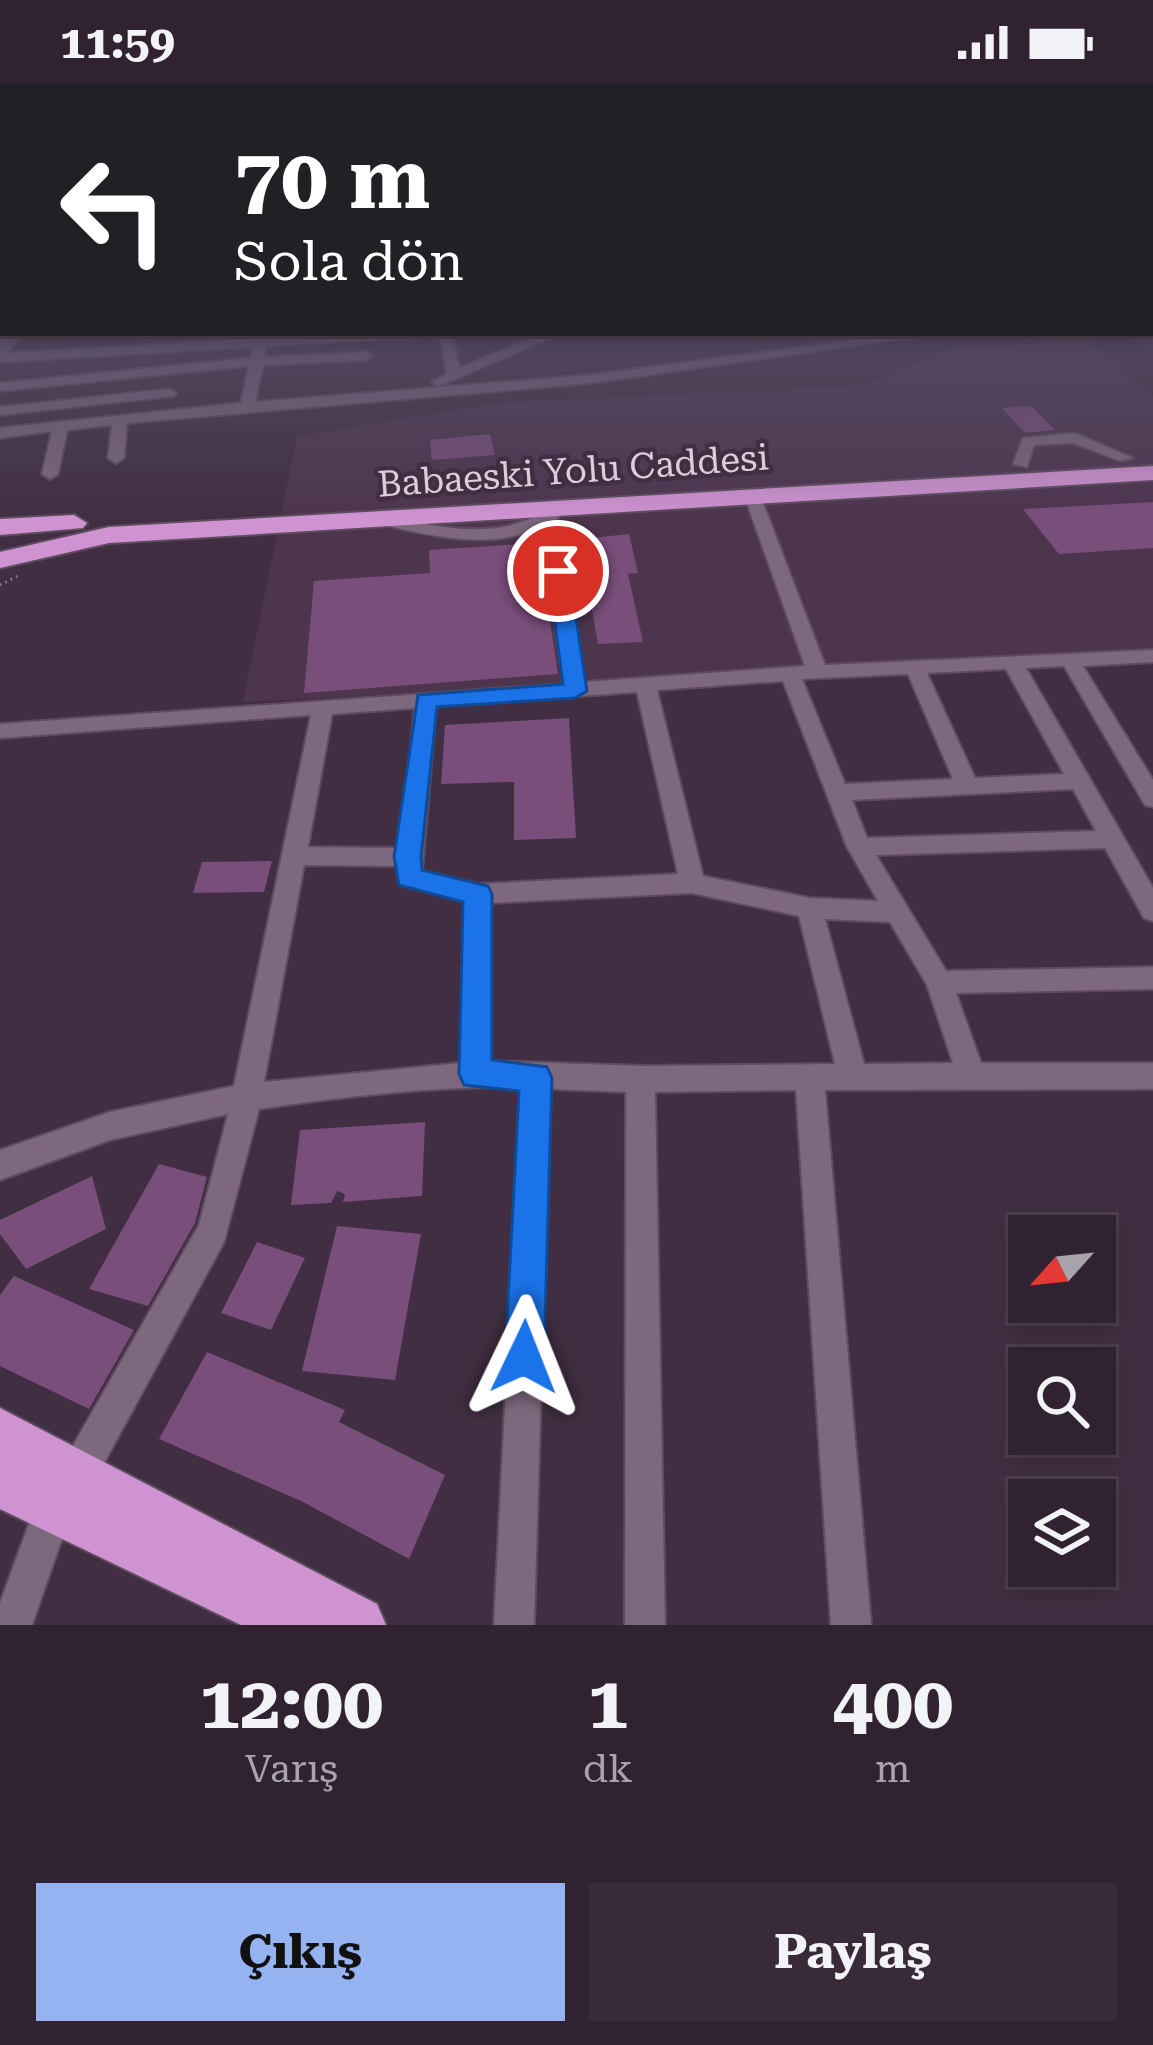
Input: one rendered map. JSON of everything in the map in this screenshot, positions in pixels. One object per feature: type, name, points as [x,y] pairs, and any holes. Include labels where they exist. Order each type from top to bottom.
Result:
[{"type":"highway","name":"Babaeski Yolu Caddesi","points":[[1,527],[1153,457]]},
{"type":"highway","name":"Babaeski Yolu Caddesi","points":[[2,560],[109,536],[378,518],[555,514],[752,495],[1153,473]]},
{"type":"highway","points":[[1,527],[18,538],[17,548],[2,560]]},
{"type":"highway","points":[[0,1436],[68,1492],[248,1594],[293,1625]]},
{"type":"highway","points":[[0,1480],[68,1492],[356,1625]]},
{"type":"street","points":[[64,380],[66,375]]},
{"type":"street","points":[[106,375],[5,386],[2,414],[169,393]]},
{"type":"street","points":[[164,413],[171,375]]},
{"type":"street","points":[[247,408],[254,375]]},
{"type":"street","points":[[368,375],[370,399]]},
{"type":"street","points":[[0,433],[164,413],[619,375]]},
{"type":"street","points":[[370,399],[454,376]]},
{"type":"street","points":[[116,458],[120,418]]},
{"type":"street","points":[[50,474],[61,425]]},
{"type":"street","points":[[752,495],[836,793],[859,847],[939,982],[971,1075]]},
{"type":"street","points":[[555,514],[575,691]]},
{"type":"street","points":[[0,731],[803,674],[1153,656]]},
{"type":"street","points":[[1070,660],[1153,799]]},
{"type":"street","points":[[1013,663],[1153,910]]},
{"type":"street","points":[[915,668],[967,787]]},
{"type":"street","points":[[646,685],[692,884]]},
{"type":"street","points":[[426,700],[407,857],[409,878],[478,894],[692,884],[810,908],[897,912]]},
{"type":"street","points":[[12,1625],[44,1535],[213,1231],[246,1101],[323,707]]},
{"type":"street","points":[[836,793],[1080,781]]},
{"type":"street","points":[[859,847],[1113,839]]},
{"type":"street","points":[[291,856],[407,857]]},
{"type":"street","points":[[476,1074],[478,894]]},
{"type":"street","points":[[810,908],[852,1074]]},
{"type":"street","points":[[939,982],[1153,978]]},
{"type":"street","points":[[0,1166],[80,1135],[246,1101],[300,1091],[476,1074],[536,1078],[1153,1076]]},
{"type":"street","points":[[809,1075],[851,1625]]},
{"type":"street","points":[[514,1625],[536,1078]]},
{"type":"street","points":[[640,1078],[645,1625]]},
{"type":"shaded area","points":[[889,375],[1127,375],[1153,397],[1153,656],[243,702],[297,436],[500,403],[862,386]]},
{"type":"shaded area","points":[[1153,462],[1153,466],[138,530]]},
{"type":"building","points":[[1031,406],[1055,430],[1025,433],[1002,408]]},
{"type":"building","points":[[490,434],[495,455],[432,460],[430,440]]},
{"type":"building","points":[[1153,502],[1153,548],[1059,554],[1023,509]]},
{"type":"building","points":[[629,534],[638,573],[628,574],[643,642],[598,644],[586,576],[570,577],[563,541]]},
{"type":"building","points":[[538,543],[558,674],[304,693],[314,581],[430,573],[429,550]]},
{"type":"building","points":[[569,718],[576,838],[514,840],[514,782],[441,784],[445,725]]},
{"type":"building","points":[[272,861],[264,892],[193,893],[202,862]]},
{"type":"building","points":[[425,1122],[422,1196],[343,1202],[345,1194],[337,1191],[331,1203],[291,1205],[300,1130]]},
{"type":"building","points":[[159,1164],[207,1177],[195,1223],[148,1306],[89,1289]]},
{"type":"building","points":[[92,1176],[106,1229],[26,1269],[0,1234],[0,1220]]},
{"type":"building","points":[[337,1226],[421,1234],[395,1380],[302,1371]]},
{"type":"building","points":[[257,1242],[305,1258],[271,1330],[221,1313]]},
{"type":"building","points":[[14,1276],[134,1330],[89,1409],[0,1366],[0,1295]]},
{"type":"building","points":[[207,1352],[345,1410],[339,1422],[445,1475],[409,1559],[303,1502],[159,1439]]},
{"type":"route","points":[[524,1357],[536,1078],[476,1074],[478,894],[409,878],[407,857],[426,700],[575,691],[558,571]]}]
